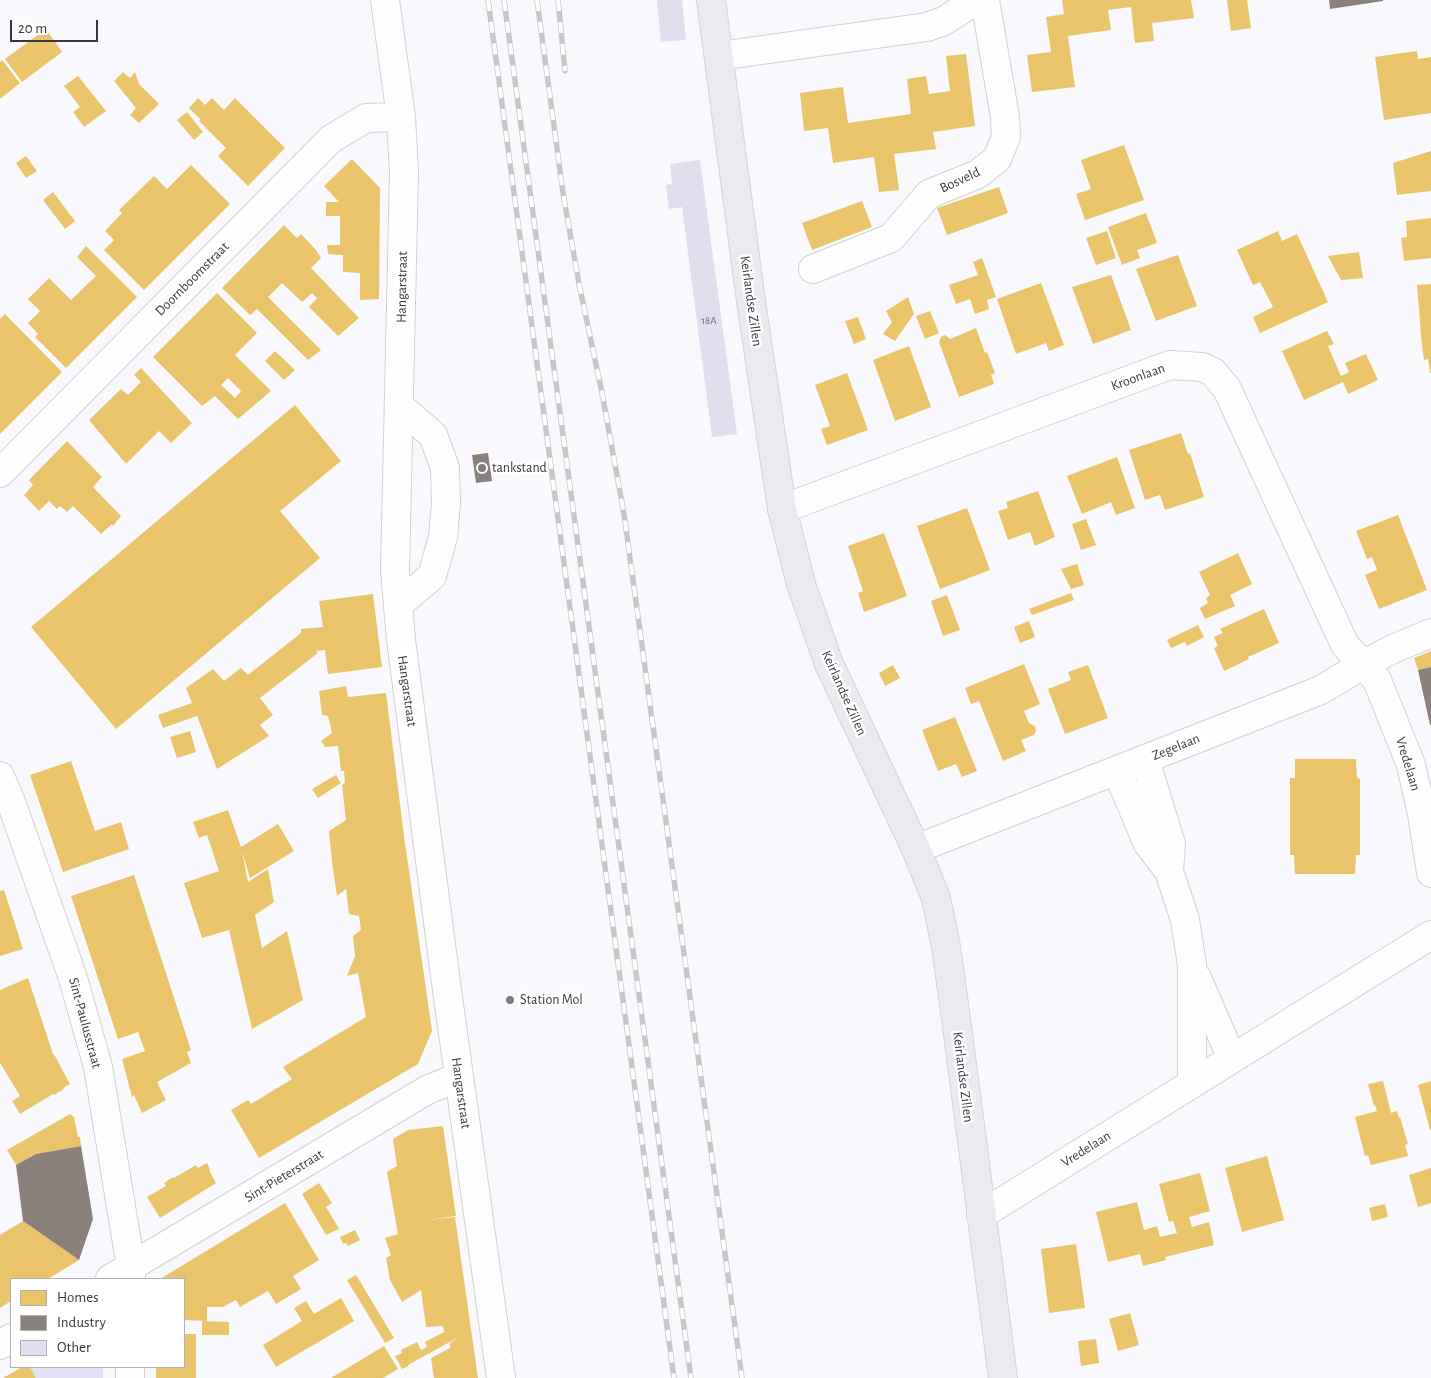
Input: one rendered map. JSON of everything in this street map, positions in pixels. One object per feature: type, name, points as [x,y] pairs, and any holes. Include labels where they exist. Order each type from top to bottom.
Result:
[{"type":"main road","name":"Keirlandse Zillen","points":[[711,0],[751,301],[782,509],[801,584],[829,664],[916,849],[936,898],[946,947],[1003,1378]]},
{"type":"street","name":"Hangarstraat","points":[[385,0],[401,117],[404,172],[395,571],[401,640],[501,1378]]},
{"type":"street","points":[[719,56],[927,27],[944,21],[976,0]]},
{"type":"street","name":"Bosveld","points":[[813,269],[891,238],[929,194],[978,174],[997,159],[1006,137],[1005,117],[985,0]]},
{"type":"street","name":"Doornboomstraat","points":[[0,473],[331,139],[366,118],[401,117]]},
{"type":"street","name":"Kroonlaan","points":[[782,509],[1170,365],[1202,367],[1213,372],[1226,389],[1345,645],[1364,664]]},
{"type":"street","points":[[398,605],[432,576],[443,537],[446,503],[445,468],[433,435],[399,406]]},
{"type":"street","name":"Zegelaan","points":[[916,849],[1321,690],[1364,664],[1395,648],[1431,633]]},
{"type":"street","name":"Vredelaan","points":[[1364,664],[1377,680],[1411,765],[1422,814],[1431,873]]},
{"type":"street","points":[[1145,760],[1170,844],[1169,870],[1185,920],[1192,965],[1192,1084]]},
{"type":"street","points":[[1117,771],[1148,844],[1169,870]]},
{"type":"street","name":"Sint-Paulusstraat","points":[[0,776],[73,978],[98,1067],[124,1275]]},
{"type":"street","name":"Vredelaan","points":[[981,1215],[1431,935]]},
{"type":"street","points":[[1192,965],[1232,1059]]},
{"type":"street","name":"Sint-Pieterstraat","points":[[124,1275],[427,1090],[459,1077]]},
{"type":"shaded area","points":[[31,1368],[103,1368],[103,1378],[36,1378]]},
{"type":"building: Homes","points":[[1062,0],[1191,0],[1194,18],[1152,23],[1154,41],[1135,43],[1131,7],[1108,10],[1111,30],[1068,36],[1075,87],[1032,92],[1027,55],[1051,52],[1046,17],[1064,14]]},
{"type":"building: Homes","points":[[1227,0],[1247,0],[1251,28],[1231,31]]},
{"type":"building: Homes","points":[[46,29],[62,52],[22,82],[5,59]]},
{"type":"building: Homes","points":[[1417,51],[1418,59],[1431,57],[1431,113],[1384,120],[1375,57]]},
{"type":"building: Homes","points":[[966,54],[975,126],[933,132],[936,149],[894,154],[899,190],[879,192],[874,157],[833,163],[828,128],[804,131],[800,93],[843,87],[848,123],[911,114],[907,79],[926,76],[929,94],[950,91],[946,56]]},
{"type":"building: Homes","points":[[2,60],[20,83],[0,99],[0,62]]},
{"type":"building: Homes","points":[[123,72],[130,78],[135,72],[139,84],[159,104],[139,123],[130,115],[136,108],[114,81]]},
{"type":"building: Homes","points":[[78,76],[106,111],[84,127],[73,112],[80,107],[64,86]]},
{"type":"building: Homes","points":[[198,98],[205,105],[212,98],[224,110],[235,98],[285,148],[248,186],[218,156],[226,148],[189,108]]},
{"type":"building: Homes","points":[[187,112],[203,132],[194,140],[177,120]]},
{"type":"building: Homes","points":[[1124,145],[1144,200],[1085,220],[1076,194],[1091,189],[1081,160]]},
{"type":"building: Homes","points":[[1431,151],[1431,191],[1397,195],[1393,163]]},
{"type":"building: Homes","points":[[26,156],[37,171],[26,178],[16,163]]},
{"type":"building: Homes","points":[[352,159],[380,188],[379,299],[360,300],[360,273],[343,272],[343,255],[328,254],[327,245],[340,245],[340,216],[326,216],[326,202],[339,202],[324,186]]},
{"type":"building: Homes","points":[[191,165],[230,204],[144,290],[104,250],[114,240],[105,231],[122,213],[119,210],[154,176],[167,189]]},
{"type":"building: Homes","points":[[999,187],[1008,213],[947,235],[937,208]]},
{"type":"building: Homes","points":[[53,192],[75,221],[65,229],[43,200]]},
{"type":"building: Homes","points":[[862,201],[872,227],[812,250],[802,223]]},
{"type":"building: Homes","points":[[1146,213],[1157,243],[1137,250],[1140,258],[1122,265],[1108,227]]},
{"type":"building: Homes","points":[[1431,218],[1431,258],[1404,261],[1401,238],[1407,237],[1406,221]]},
{"type":"building: Homes","points":[[284,225],[297,238],[301,234],[316,250],[321,258],[311,268],[359,318],[338,336],[309,307],[317,298],[312,293],[302,302],[282,283],[268,297],[321,350],[308,360],[257,309],[250,315],[222,288]]},
{"type":"building: Homes","points":[[1107,231],[1116,258],[1096,265],[1086,238]]},
{"type":"building: Homes","points":[[1278,231],[1282,241],[1297,234],[1328,302],[1260,333],[1253,317],[1273,307],[1260,282],[1253,285],[1237,250]]},
{"type":"building: Homes","points":[[86,246],[137,297],[66,368],[35,337],[38,334],[28,323],[40,311],[28,299],[49,278],[71,300],[96,276],[77,257]]},
{"type":"building: Homes","points":[[1359,252],[1363,278],[1341,280],[1328,256]]},
{"type":"building: Homes","points":[[1178,255],[1197,306],[1156,321],[1136,269]]},
{"type":"building: Homes","points":[[982,258],[996,297],[987,300],[989,309],[975,314],[970,299],[956,304],[949,285],[978,275],[973,262]]},
{"type":"building: Homes","points":[[1111,275],[1131,330],[1093,344],[1072,287]]},
{"type":"building: Homes","points":[[1041,283],[1064,345],[1049,351],[1046,343],[1016,354],[997,299]]},
{"type":"building: Homes","points":[[1431,284],[1430,373],[1428,359],[1424,360],[1417,285]]},
{"type":"building: Homes","points":[[217,293],[257,333],[235,355],[271,391],[238,419],[215,396],[202,406],[153,357]],"holes":[[[228,378],[241,391],[235,398],[221,385]]]},
{"type":"building: Homes","points":[[908,297],[914,314],[895,341],[883,334],[892,322],[886,311]]},
{"type":"building: Homes","points":[[930,311],[939,333],[925,339],[916,316]]},
{"type":"building: Homes","points":[[5,314],[62,372],[0,434],[0,319]]},
{"type":"building: Homes","points":[[858,317],[866,339],[854,344],[845,321]]},
{"type":"building: Homes","points":[[976,328],[995,373],[991,375],[994,384],[959,397],[939,342],[941,337],[945,335],[950,339]]},
{"type":"building: Homes","points":[[1327,331],[1334,344],[1328,346],[1341,376],[1349,372],[1345,363],[1366,354],[1378,380],[1348,394],[1343,382],[1304,400],[1282,351]]},
{"type":"building: Homes","points":[[909,346],[931,407],[895,421],[873,360]]},
{"type":"building: Homes","points":[[275,351],[295,370],[284,380],[265,361]]},
{"type":"building: Homes","points":[[141,368],[192,423],[171,443],[159,431],[126,464],[89,420],[121,389],[128,395],[141,382],[134,375]]},
{"type":"building: Homes","points":[[847,373],[868,430],[827,445],[821,429],[830,426],[815,385]]},
{"type":"building: Homes","points":[[295,405],[341,461],[280,511],[320,558],[116,729],[31,627]]},
{"type":"building: Homes","points":[[1181,433],[1188,454],[1190,453],[1204,497],[1165,510],[1160,495],[1145,500],[1129,450]]},
{"type":"building: Homes","points":[[67,441],[102,477],[93,487],[121,516],[113,526],[112,524],[101,534],[73,506],[67,512],[60,506],[57,509],[49,501],[39,511],[24,495],[33,485],[29,480]]},
{"type":"building: Homes","points":[[1117,457],[1135,508],[1116,515],[1111,502],[1082,514],[1067,476]]},
{"type":"building: Homes","points":[[1038,491],[1055,537],[1035,546],[1030,532],[1008,540],[998,511],[1008,508],[1006,502]]},
{"type":"building: Homes","points":[[967,508],[990,570],[940,589],[917,526]]},
{"type":"building: Homes","points":[[1398,515],[1427,590],[1379,609],[1365,575],[1377,570],[1372,557],[1367,559],[1356,531]]},
{"type":"building: Homes","points":[[1086,519],[1096,545],[1081,550],[1072,524]]},
{"type":"building: Homes","points":[[884,533],[907,596],[864,612],[858,593],[863,591],[848,546]]},
{"type":"building: Homes","points":[[1238,553],[1252,584],[1230,595],[1235,606],[1205,619],[1200,608],[1208,603],[1206,598],[1210,595],[1199,572]]},
{"type":"building: Homes","points":[[1077,564],[1084,585],[1071,589],[1061,569]]},
{"type":"building: Homes","points":[[1071,593],[1074,600],[1032,615],[1029,609]]},
{"type":"building: Homes","points":[[373,594],[382,667],[328,674],[325,650],[316,651],[318,653],[260,698],[273,715],[260,725],[269,736],[217,769],[197,716],[163,728],[158,715],[192,703],[186,688],[213,669],[224,681],[241,668],[248,675],[301,633],[301,629],[323,627],[319,601]]},
{"type":"building: Homes","points":[[947,595],[960,630],[943,636],[931,601]]},
{"type":"building: Homes","points":[[1264,609],[1279,643],[1248,657],[1249,659],[1224,671],[1214,648],[1218,646],[1214,637],[1223,633],[1220,629]]},
{"type":"building: Homes","points":[[1029,621],[1035,637],[1020,643],[1014,627]]},
{"type":"building: Homes","points":[[1198,625],[1204,637],[1187,646],[1185,642],[1171,648],[1167,640]]},
{"type":"building: Homes","points":[[1431,651],[1431,667],[1418,670],[1414,658]]},
{"type":"building: Homes","points":[[1024,664],[1040,704],[1024,711],[1029,723],[1035,726],[1036,731],[1034,735],[1021,740],[1026,751],[1003,761],[979,701],[971,704],[965,688]]},
{"type":"building: Homes","points":[[893,665],[900,678],[885,686],[879,673]]},
{"type":"building: Homes","points":[[1088,665],[1108,718],[1065,734],[1048,689],[1071,680],[1068,672]]},
{"type":"building: Homes","points":[[346,686],[348,697],[386,693],[432,1031],[418,1064],[259,1158],[231,1110],[248,1100],[251,1104],[292,1079],[283,1067],[366,1017],[358,973],[347,976],[355,956],[353,936],[361,930],[359,916],[349,914],[346,889],[337,896],[329,831],[346,820],[342,785],[345,783],[344,771],[341,771],[338,746],[325,747],[321,741],[332,733],[328,716],[322,715],[319,691]]},
{"type":"building: Homes","points":[[955,717],[977,771],[962,777],[956,764],[938,771],[922,730]]},
{"type":"building: Homes","points":[[190,731],[196,752],[177,758],[170,737]]},
{"type":"building: Homes","points":[[1295,759],[1356,759],[1357,778],[1360,779],[1360,855],[1356,855],[1355,874],[1295,874],[1294,855],[1290,855],[1290,778],[1295,778]]},
{"type":"building: Homes","points":[[71,761],[95,831],[121,822],[129,849],[63,872],[30,775]]},
{"type":"building: Homes","points":[[336,775],[341,783],[318,798],[312,789]]},
{"type":"building: Homes","points":[[228,810],[241,847],[278,824],[294,851],[250,878],[242,851],[248,882],[268,869],[274,902],[255,915],[262,948],[287,931],[303,1000],[252,1029],[229,930],[202,938],[184,883],[219,871],[207,835],[199,838],[193,822]]},
{"type":"building: Homes","points":[[134,875],[191,1050],[187,1052],[191,1063],[157,1082],[166,1100],[142,1113],[134,1095],[132,1097],[122,1059],[145,1051],[138,1032],[118,1039],[71,896]]},
{"type":"building: Homes","points":[[4,890],[23,949],[0,956],[0,891]]},
{"type":"building: Homes","points":[[28,978],[53,1054],[70,1084],[20,1114],[12,1101],[20,1096],[0,1063],[0,990]]},
{"type":"building: Homes","points":[[1383,1081],[1391,1113],[1397,1111],[1400,1117],[1408,1144],[1405,1145],[1408,1156],[1371,1165],[1368,1155],[1365,1156],[1355,1117],[1377,1111],[1368,1084]]},
{"type":"building: Homes","points":[[1431,1081],[1431,1130],[1430,1130],[1418,1085]]},
{"type":"building: Homes","points":[[70,1114],[74,1117],[81,1146],[36,1154],[16,1165],[7,1150]]},
{"type":"building: Homes","points":[[443,1126],[456,1216],[427,1220],[455,1217],[478,1378],[434,1378],[431,1358],[450,1348],[450,1343],[459,1337],[402,1369],[395,1356],[402,1353],[401,1350],[417,1342],[421,1350],[427,1347],[425,1342],[444,1332],[443,1326],[426,1327],[421,1290],[402,1302],[390,1280],[386,1258],[391,1255],[385,1238],[398,1234],[387,1172],[397,1166],[393,1139],[408,1130]]},
{"type":"building: Homes","points":[[1267,1156],[1284,1220],[1242,1232],[1225,1168]]},
{"type":"building: Homes","points":[[207,1163],[216,1183],[160,1218],[147,1197],[166,1186],[164,1183],[173,1177],[196,1165],[198,1168]]},
{"type":"building: Homes","points":[[1431,1168],[1431,1203],[1418,1207],[1409,1175]]},
{"type":"building: Homes","points":[[1200,1173],[1210,1211],[1189,1217],[1192,1227],[1209,1222],[1214,1245],[1165,1257],[1166,1260],[1143,1266],[1140,1254],[1108,1262],[1096,1212],[1137,1202],[1144,1230],[1157,1226],[1160,1237],[1177,1233],[1173,1221],[1169,1222],[1159,1184]]},
{"type":"building: Homes","points":[[319,1183],[332,1203],[326,1207],[339,1229],[326,1235],[302,1194]]},
{"type":"building: Homes","points":[[285,1203],[319,1260],[293,1276],[301,1289],[276,1304],[268,1291],[240,1307],[236,1300],[223,1307],[207,1307],[207,1321],[185,1320],[185,1278],[162,1278]]},
{"type":"building: Homes","points":[[1385,1204],[1388,1217],[1372,1221],[1369,1208]]},
{"type":"building: Homes","points":[[23,1221],[79,1260],[50,1278],[10,1278],[10,1302],[0,1308],[0,1235]]},
{"type":"building: Homes","points":[[355,1230],[360,1240],[348,1246],[346,1243],[343,1244],[340,1237]]},
{"type":"building: Homes","points":[[1076,1244],[1085,1308],[1049,1313],[1041,1249]]},
{"type":"building: Homes","points":[[356,1275],[394,1338],[385,1343],[347,1280]]},
{"type":"building: Homes","points":[[341,1298],[354,1321],[276,1367],[263,1345],[302,1321],[294,1308],[306,1301],[314,1314]]},
{"type":"building: Homes","points":[[1130,1313],[1139,1345],[1118,1351],[1109,1319]]},
{"type":"building: Homes","points":[[202,1321],[229,1322],[229,1335],[202,1335]]},
{"type":"building: Homes","points":[[185,1334],[196,1334],[196,1378],[156,1378],[156,1368],[185,1368]]},
{"type":"building: Homes","points":[[1096,1339],[1099,1363],[1081,1366],[1078,1341]]},
{"type":"building: Homes","points":[[384,1346],[398,1369],[383,1378],[331,1378]]},
{"type":"building: Homes","points":[[20,1368],[31,1368],[36,1378],[3,1378]]},
{"type":"building: Industry","points":[[1329,0],[1383,0],[1383,1],[1330,9]]},
{"type":"building: Industry","name":"tankstand","points":[[488,453],[492,481],[476,483],[472,455]]},
{"type":"building: Industry","points":[[1431,667],[1431,725],[1430,725],[1418,670]]},
{"type":"building: Industry","points":[[81,1146],[93,1219],[79,1260],[23,1221],[16,1165],[36,1154]]},
{"type":"building: Other","points":[[657,0],[682,0],[686,40],[661,42]]},
{"type":"building: Other","points":[[700,160],[737,434],[712,437],[682,207],[669,209],[666,185],[672,184],[670,164]]},
{"type":"railway","points":[[488,0],[674,1378]]},
{"type":"railway","points":[[504,0],[691,1378]]},
{"type":"railway","points":[[537,0],[563,193],[624,514],[742,1378]]},
{"type":"railway","points":[[558,0],[565,71]]},
{"type":"place","name":"tankstand","points":[[482,468]]},
{"type":"place","name":"Station Mol","points":[[510,1000]]}]
